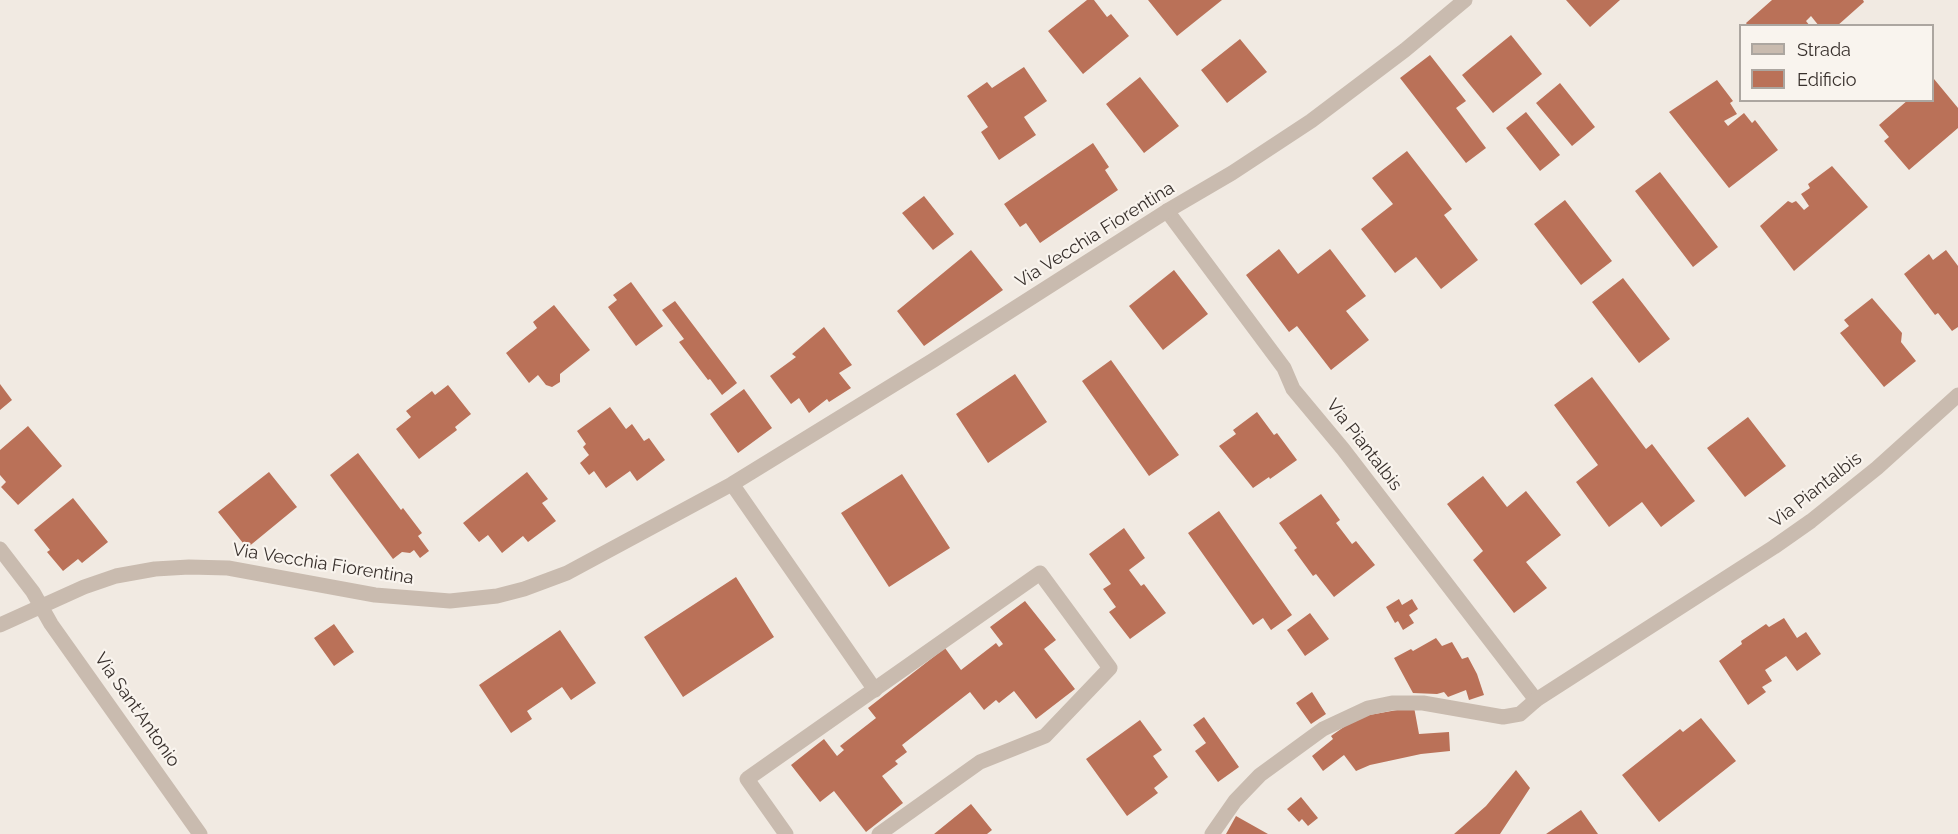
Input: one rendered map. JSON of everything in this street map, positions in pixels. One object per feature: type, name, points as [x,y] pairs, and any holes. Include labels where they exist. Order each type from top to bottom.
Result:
[{"type":"street","name":"Via Vecchia Fiorentina","points":[[0,626],[84,587],[116,576],[155,569],[228,568],[375,595],[450,601],[497,596],[567,573],[732,484],[932,361],[1167,211],[1232,173],[1302,128],[1405,50],[1465,0]]},
{"type":"street","name":"Via Piantalbis","points":[[1167,211],[1284,368],[1293,389],[1343,449],[1536,700]]},
{"type":"street","name":"Via Piantalbis","points":[[1212,834],[1235,801],[1260,776],[1293,749],[1343,718],[1368,708],[1392,703],[1423,703],[1503,717],[1520,714],[1536,700],[1774,548],[1877,468],[1958,395]]},
{"type":"street","points":[[732,484],[875,690]]},
{"type":"street","name":"Via Sant'Antonio","points":[[0,549],[43,607],[51,624],[200,834]]},
{"type":"street","points":[[786,834],[747,779],[1040,573],[1110,668],[1044,736],[980,762],[879,834]]},
{"type":"building","points":[[1087,0],[1094,0],[1107,17],[1111,14],[1129,36],[1083,74],[1048,31]]},
{"type":"building","points":[[1148,0],[1222,0],[1177,36]]},
{"type":"building","points":[[1566,0],[1620,0],[1590,27]]},
{"type":"building","points":[[1772,0],[1863,0],[1864,2],[1839,24],[1817,24],[1811,16],[1806,21],[1808,24],[1746,23]]},
{"type":"building","points":[[1511,35],[1542,74],[1493,113],[1462,75]]},
{"type":"building","points":[[1240,39],[1267,72],[1227,103],[1201,70]]},
{"type":"building","points":[[1430,55],[1466,101],[1456,108],[1486,148],[1466,163],[1400,78]]},
{"type":"building","points":[[1024,67],[1047,101],[1024,117],[1036,135],[999,160],[981,132],[988,127],[967,96],[987,82],[992,88]]},
{"type":"building","points":[[1140,77],[1179,126],[1144,153],[1106,104]]},
{"type":"building","points":[[1934,79],[1958,108],[1958,128],[1909,170],[1884,141],[1889,137],[1879,125],[1906,102],[1934,102]]},
{"type":"building","points":[[1717,80],[1733,101],[1730,103],[1737,114],[1724,121],[1728,126],[1744,113],[1752,123],[1755,120],[1778,150],[1729,188],[1669,112]]},
{"type":"building","points":[[1560,83],[1595,127],[1572,146],[1536,103]]},
{"type":"building","points":[[1526,112],[1560,155],[1540,171],[1506,128]]},
{"type":"building","points":[[1093,143],[1109,167],[1105,170],[1118,190],[1040,243],[1026,223],[1020,227],[1004,204]]},
{"type":"building","points":[[1407,151],[1452,209],[1444,215],[1478,260],[1441,289],[1416,257],[1395,273],[1361,229],[1393,204],[1372,178]]},
{"type":"building","points":[[1832,166],[1868,207],[1794,271],[1760,226],[1788,201],[1792,203],[1796,201],[1804,210],[1809,206],[1801,194],[1810,188],[1808,184]]},
{"type":"building","points":[[1660,172],[1718,247],[1693,267],[1635,191]]},
{"type":"building","points":[[924,196],[954,234],[933,250],[902,213]]},
{"type":"building","points":[[1565,200],[1612,261],[1581,285],[1534,224]]},
{"type":"building","points":[[1279,249],[1298,274],[1330,249],[1366,296],[1346,311],[1369,340],[1331,370],[1297,326],[1289,332],[1246,275]]},
{"type":"building","points":[[971,250],[1003,290],[924,346],[897,311]]},
{"type":"building","points":[[1946,250],[1958,266],[1958,327],[1952,331],[1938,313],[1935,315],[1904,274],[1929,254],[1933,260]]},
{"type":"building","points":[[1174,270],[1208,314],[1163,350],[1129,306]]},
{"type":"building","points":[[1623,278],[1670,339],[1639,363],[1592,302]]},
{"type":"building","points":[[631,282],[663,326],[636,346],[608,307],[617,300],[613,295]]},
{"type":"building","points":[[1872,298],[1902,333],[1901,342],[1916,361],[1884,387],[1840,333],[1849,326],[1844,320]]},
{"type":"building","points":[[675,301],[737,383],[722,395],[679,342],[684,339],[662,310]]},
{"type":"building","points":[[554,305],[590,350],[560,374],[560,382],[552,387],[546,385],[538,375],[529,383],[506,353],[537,328],[533,322]]},
{"type":"building","points":[[824,327],[852,365],[839,373],[851,388],[829,402],[827,399],[809,413],[799,398],[791,404],[770,376],[796,357],[792,354]]},
{"type":"building","points":[[1111,360],[1179,455],[1149,476],[1082,381]]},
{"type":"building","points":[[1015,374],[1047,422],[988,463],[956,414]]},
{"type":"building","points":[[1592,377],[1646,449],[1652,444],[1695,501],[1661,527],[1642,502],[1609,527],[1576,482],[1598,465],[1554,405]]},
{"type":"building","points":[[0,384],[12,400],[0,410]]},
{"type":"building","points":[[448,385],[471,414],[455,427],[457,430],[419,459],[396,429],[411,417],[406,411],[432,391],[435,395]]},
{"type":"building","points":[[744,389],[772,428],[738,453],[710,414]]},
{"type":"building","points":[[610,407],[626,429],[632,424],[644,441],[649,438],[665,460],[637,481],[630,471],[606,488],[594,471],[589,475],[580,463],[589,455],[583,447],[586,444],[577,431]]},
{"type":"building","points":[[1257,412],[1274,435],[1277,433],[1297,460],[1253,488],[1219,446],[1236,434],[1233,430]]},
{"type":"building","points":[[1748,417],[1786,466],[1745,497],[1707,448]]},
{"type":"building","points":[[28,426],[62,466],[18,505],[1,487],[6,482],[0,475],[0,450]]},
{"type":"building","points":[[358,453],[401,510],[403,508],[422,533],[418,536],[429,551],[420,558],[414,550],[410,553],[402,552],[393,559],[330,475]]},
{"type":"building","points":[[269,472],[297,507],[247,548],[218,512]]},
{"type":"building","points":[[527,472],[548,499],[542,503],[556,521],[528,542],[523,536],[502,553],[488,535],[479,542],[463,523]]},
{"type":"building","points":[[902,474],[950,548],[889,587],[841,513]]},
{"type":"building","points":[[1483,476],[1507,507],[1526,491],[1561,535],[1526,562],[1547,588],[1514,613],[1473,560],[1483,551],[1447,504]]},
{"type":"building","points":[[1321,494],[1340,520],[1336,523],[1352,544],[1356,541],[1375,565],[1334,597],[1316,574],[1313,576],[1294,550],[1297,548],[1279,523]]},
{"type":"building","points":[[73,498],[108,542],[82,563],[78,559],[63,571],[47,552],[50,550],[34,530]]},
{"type":"building","points":[[1219,511],[1292,615],[1271,630],[1263,618],[1253,625],[1188,533]]},
{"type":"building","points":[[1124,528],[1145,558],[1129,570],[1141,586],[1144,584],[1166,613],[1130,639],[1109,612],[1116,607],[1103,589],[1111,584],[1089,554]]},
{"type":"building","points":[[736,577],[774,637],[683,697],[644,637]]},
{"type":"building","points":[[1399,599],[1402,605],[1412,599],[1418,609],[1409,615],[1414,623],[1403,630],[1398,621],[1395,623],[1386,607]]},
{"type":"building","points":[[1025,601],[1056,640],[1044,649],[1075,689],[1036,719],[1014,691],[999,703],[996,700],[984,710],[970,692],[902,745],[907,752],[895,761],[898,764],[882,776],[903,803],[866,832],[834,791],[820,802],[791,765],[824,739],[837,756],[844,750],[840,746],[876,718],[868,708],[945,648],[961,670],[996,643],[999,647],[1003,644],[990,627]]},
{"type":"building","points":[[1310,613],[1329,639],[1305,656],[1287,630]]},
{"type":"building","points":[[1784,618],[1797,638],[1806,632],[1821,654],[1797,671],[1786,656],[1765,670],[1772,681],[1762,687],[1766,692],[1748,705],[1719,661],[1742,644],[1741,641],[1766,624],[1769,627]]},
{"type":"building","points":[[334,624],[354,652],[334,666],[314,638]]},
{"type":"building","points":[[560,630],[596,683],[571,700],[562,687],[527,711],[532,719],[511,733],[479,685]]},
{"type":"building","points":[[1436,638],[1442,646],[1452,642],[1462,659],[1468,657],[1484,695],[1469,700],[1466,690],[1448,697],[1444,692],[1413,693],[1394,658],[1411,649],[1413,651]]},
{"type":"building","points":[[1312,692],[1326,714],[1311,724],[1296,703]]},
{"type":"building","points":[[1414,707],[1419,734],[1449,732],[1450,751],[1421,754],[1370,765],[1356,771],[1344,755],[1323,771],[1312,756],[1333,739],[1331,736],[1351,722],[1369,715]]},
{"type":"building","points":[[1204,717],[1239,767],[1218,782],[1195,751],[1206,743],[1193,725]]},
{"type":"building","points":[[1701,718],[1736,761],[1659,822],[1622,775],[1680,729],[1683,732]]},
{"type":"building","points":[[1140,720],[1162,750],[1153,756],[1168,777],[1154,788],[1158,793],[1127,816],[1086,759]]},
{"type":"building","points":[[1516,770],[1530,788],[1500,834],[1454,834],[1486,806]]},
{"type":"building","points":[[1301,797],[1318,818],[1308,826],[1302,819],[1299,822],[1287,809]]},
{"type":"building","points":[[971,804],[992,830],[987,834],[934,834]]},
{"type":"building","points":[[1581,810],[1598,834],[1546,834]]},
{"type":"building","points":[[1236,816],[1268,834],[1226,834]]}]
